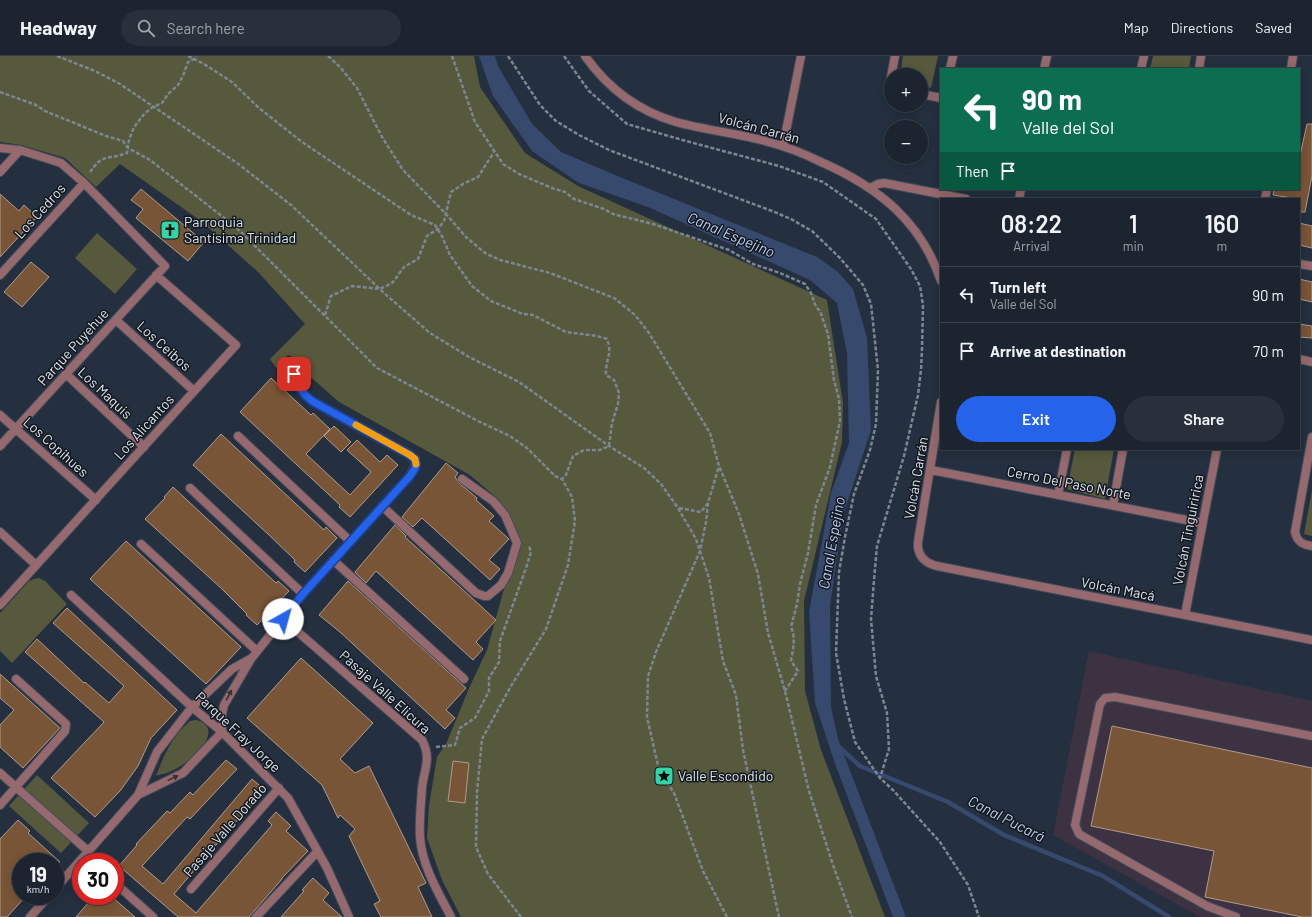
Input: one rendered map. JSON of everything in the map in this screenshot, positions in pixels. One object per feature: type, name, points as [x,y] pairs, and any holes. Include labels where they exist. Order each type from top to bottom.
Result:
[{"type":"street","name":"Volcán Carrán","points":[[585,56],[599,75],[613,88],[628,100],[660,116],[691,126],[749,137],[783,146],[805,154],[844,172],[870,188],[896,209],[916,231],[930,253],[940,278]]},
{"type":"street","points":[[783,146],[801,56]]},
{"type":"street","points":[[893,68],[895,56]]},
{"type":"street","points":[[950,68],[953,56]]},
{"type":"street","points":[[1044,68],[1047,56]]},
{"type":"street","points":[[1141,68],[1144,56]]},
{"type":"street","points":[[1198,68],[1201,56]]},
{"type":"street","points":[[1291,68],[1293,56]]},
{"type":"street","points":[[928,95],[940,98]]},
{"type":"street","points":[[0,148],[20,150],[61,163],[84,183]]},
{"type":"street","points":[[0,172],[20,150]]},
{"type":"street","name":"Parque Puyehue","points":[[0,446],[165,266],[84,183]]},
{"type":"street","name":"Los Cedros","points":[[0,275],[84,183]]},
{"type":"street","points":[[870,188],[884,183],[961,198]]},
{"type":"street","points":[[1300,264],[1312,266]]},
{"type":"street","name":"Los Alicantos","points":[[0,605],[236,345],[156,275]]},
{"type":"street","name":"Los Ceibos","points":[[116,320],[194,391]]},
{"type":"street","points":[[1300,359],[1312,362]]},
{"type":"street","name":"Los Maquis","points":[[66,374],[144,447]]},
{"type":"street","points":[[138,795],[183,773],[222,732],[222,714],[224,705],[251,659],[303,594],[409,477],[416,467],[415,459],[312,401],[304,395],[294,374]]},
{"type":"street","name":"Volcán Carrán","points":[[922,558],[919,553],[918,542],[940,409]]},
{"type":"street","name":"Los Copihues","points":[[0,414],[96,500]]},
{"type":"street","points":[[238,436],[350,541]]},
{"type":"street","points":[[1312,437],[1295,532],[1298,540],[1312,546]]},
{"type":"street","points":[[1058,495],[1067,450]]},
{"type":"street","points":[[1113,505],[1123,450]]},
{"type":"street","name":"Volcán Tinguiririca","points":[[1185,615],[1217,450]]},
{"type":"street","name":"Cerro Del Paso Norte","points":[[931,470],[1202,523]]},
{"type":"street","points":[[382,506],[476,593],[484,596],[491,594],[504,582],[517,543],[505,515],[493,502],[462,478]]},
{"type":"street","points":[[190,488],[303,594]]},
{"type":"street","points":[[0,532],[36,565]]},
{"type":"street","points":[[141,544],[257,651]]},
{"type":"street","name":"Volcán Macá","points":[[922,558],[926,562],[937,566],[1312,640]]},
{"type":"street","points":[[333,560],[464,679]]},
{"type":"street","name":"Parque Fray Jorge","points":[[71,595],[192,707],[222,732],[288,798],[316,852],[327,868],[348,917]]},
{"type":"street","name":"Pasaje Valle Elicura","points":[[283,619],[422,740],[426,748],[428,758],[422,788],[420,836],[422,849],[431,879],[451,917]]},
{"type":"street","points":[[0,773],[86,853],[138,795],[157,752],[192,707],[232,669],[251,659]]},
{"type":"street","points":[[0,805],[65,731],[66,724],[16,679]]},
{"type":"street","points":[[1236,917],[1207,906],[1079,834],[1075,825],[1100,704],[1105,698],[1115,697],[1312,736]]},
{"type":"street","name":"Pasaje Valle Dorado","points":[[191,889],[279,788]]},
{"type":"street","points":[[256,917],[316,852]]},
{"type":"street","points":[[64,879],[72,869]]},
{"type":"street","points":[[124,891],[154,917]]},
{"type":"street","points":[[30,917],[41,905]]},
{"type":"path","points":[[57,56],[95,71],[120,84],[237,163],[290,205],[380,289],[430,333],[469,357],[519,382],[609,446],[644,468],[661,484],[678,508],[696,539],[709,578],[723,661],[736,695],[744,750],[779,917]]},
{"type":"path","points":[[188,56],[195,58],[232,82],[259,108],[302,142],[411,215],[435,225],[442,236],[450,255],[472,286],[491,300],[523,314],[533,315],[566,332],[607,339],[610,347],[606,375],[614,380],[619,393],[618,404],[610,432],[609,446]]},
{"type":"path","points":[[328,56],[340,67],[357,88],[382,137],[404,170],[466,237],[486,253],[500,260],[550,273],[587,286],[614,298],[635,315],[648,333],[710,433],[719,466],[739,514],[758,574],[768,633],[785,691],[810,791],[833,865],[852,917]]},
{"type":"path","points":[[452,56],[476,122],[503,164],[514,171],[552,188],[565,192],[574,199],[604,209],[613,214],[653,224],[729,250],[753,264],[805,284],[811,293],[816,307],[820,311],[828,334],[834,380],[839,399],[840,421],[830,467],[816,505],[808,553],[791,627],[794,633],[791,661],[798,671],[785,691]]},
{"type":"path","points":[[508,56],[540,105],[556,121],[608,150],[791,219],[812,231],[840,258],[863,286],[871,304],[874,324],[878,370],[876,424],[870,450],[854,494],[844,536],[839,572],[836,653],[844,699],[855,742],[880,778],[893,790],[940,842],[968,885],[979,917]]},
{"type":"path","points":[[564,56],[589,91],[627,124],[779,166],[823,182],[876,219],[907,263],[920,286],[923,305],[921,370],[918,395],[904,456],[877,546],[874,580],[871,619],[876,676],[887,713],[889,749],[880,778]]},
{"type":"path","points":[[84,183],[96,163],[104,158],[117,157],[127,153],[129,140],[134,127],[145,113],[162,103],[168,94],[178,85],[188,62],[195,58]]},
{"type":"path","points":[[0,92],[36,105],[45,111],[106,136],[123,141],[128,148],[150,160],[237,228],[377,368],[510,436],[527,448],[555,476],[562,479],[572,498],[575,521],[568,565],[546,629],[511,686],[482,739],[476,847],[488,874],[521,917]]},
{"type":"path","points":[[325,315],[331,296],[342,289],[352,286],[380,289],[392,283],[404,267],[418,259],[427,236],[438,229],[444,221],[451,192],[478,177],[494,152]]},
{"type":"path","points":[[562,479],[566,476],[573,456],[584,450],[600,450],[609,446]]},
{"type":"path","points":[[719,466],[708,503],[700,551],[656,652],[648,676],[647,717],[659,770],[674,794],[702,871],[727,917]]},
{"type":"path","points":[[678,508],[701,512],[708,503]]},
{"type":"path","points":[[426,748],[455,745],[460,728],[475,718],[489,691],[489,678],[499,662],[500,641],[526,568],[530,552],[527,541],[517,543]]},
{"type":"shaded area","points":[[1089,651],[1312,701],[1312,917],[1200,917],[1053,835]]},
{"type":"green space","points":[[0,56],[474,56],[480,87],[525,153],[578,186],[827,300],[843,403],[842,442],[804,601],[805,691],[821,750],[885,917],[461,917],[442,880],[427,838],[429,805],[437,757],[446,744],[487,650],[511,564],[514,545],[510,522],[498,499],[470,475],[339,402],[307,374],[303,361],[288,355],[276,368],[270,359],[305,324],[259,273],[201,221],[120,164],[96,187],[65,158],[21,145],[0,142]]},
{"type":"green space","points":[[903,56],[938,56],[931,88],[928,87],[928,68],[901,68]]},
{"type":"green space","points":[[1153,56],[1191,56],[1189,68],[1150,68]]},
{"type":"green space","points":[[97,233],[137,269],[115,294],[75,258]]},
{"type":"green space","points":[[1075,450],[1114,450],[1105,499],[1067,489]]},
{"type":"green space","points":[[1312,490],[1312,536],[1304,534]]},
{"type":"green space","points":[[39,578],[45,581],[67,604],[12,663],[0,651],[0,613],[29,581]]},
{"type":"green space","points":[[196,720],[204,723],[208,729],[206,742],[196,754],[183,765],[168,773],[156,776],[173,739],[190,721]]},
{"type":"green space","points":[[37,775],[89,823],[61,853],[9,806]]},
{"type":"water","name":"Canal Espejino","points":[[479,56],[495,56],[498,66],[532,124],[561,152],[817,257],[838,272],[853,289],[867,338],[871,430],[843,516],[830,606],[831,707],[838,739],[906,917],[893,917],[834,761],[815,703],[809,612],[831,493],[849,443],[847,353],[837,303],[810,280],[648,207],[579,183],[532,151],[493,96]]},
{"type":"building","points":[[1307,124],[1312,124],[1312,176],[1305,212],[1300,212],[1300,198],[1273,195],[1274,190],[1300,190],[1300,156]]},
{"type":"building","name":"Parroquia Santísima Trinidad","points":[[141,189],[204,242],[188,261],[136,218],[143,209],[131,200]]},
{"type":"building","points":[[0,194],[19,211],[24,205],[37,217],[0,257]]},
{"type":"building","points":[[1300,223],[1312,226],[1312,248],[1300,245]]},
{"type":"building","points":[[31,262],[49,277],[22,307],[4,292]]},
{"type":"building","points":[[1300,279],[1312,282],[1312,302],[1300,299]]},
{"type":"building","points":[[1300,324],[1312,326],[1312,338],[1300,337]]},
{"type":"building","points":[[271,378],[311,415],[313,413],[330,429],[306,454],[350,495],[371,472],[347,450],[357,440],[380,462],[387,455],[398,465],[350,517],[339,507],[340,505],[240,412]]},
{"type":"building","points":[[334,426],[351,442],[341,452],[324,436]]},
{"type":"building","points":[[221,434],[324,530],[326,527],[337,538],[305,572],[294,562],[295,560],[269,535],[193,465]]},
{"type":"building","points":[[446,463],[458,473],[455,477],[459,483],[477,498],[476,500],[494,516],[489,521],[509,539],[489,560],[500,569],[490,580],[422,518],[413,527],[402,517]]},
{"type":"building","points":[[173,487],[276,583],[278,581],[289,591],[257,625],[222,589],[145,519],[165,498],[164,497]]},
{"type":"building","points":[[395,525],[406,536],[405,537],[496,620],[476,642],[483,649],[473,660],[376,571],[366,583],[355,572]]},
{"type":"building","points":[[126,541],[241,647],[206,684],[90,579]]},
{"type":"building","points":[[348,581],[466,688],[446,710],[455,718],[445,729],[340,632],[319,615]]},
{"type":"building","points":[[67,608],[177,710],[151,738],[138,766],[120,791],[95,817],[51,778],[104,722],[25,652],[37,639],[84,683],[85,682],[109,703],[124,686],[53,623]]},
{"type":"building","points":[[301,658],[373,723],[340,759],[355,773],[369,766],[426,883],[418,887],[432,917],[381,917],[374,904],[380,901],[349,836],[355,829],[340,815],[338,818],[322,785],[247,718]]},
{"type":"building","points":[[0,674],[60,728],[23,768],[0,747],[0,725],[14,710],[0,698]]},
{"type":"building","points":[[1112,726],[1312,768],[1312,917],[1302,917],[1205,897],[1214,851],[1091,826]]},
{"type":"building","points":[[226,760],[237,769],[190,819],[187,817],[142,866],[163,884],[252,779],[266,791],[232,826],[174,894],[196,913],[272,825],[268,821],[276,812],[291,826],[286,831],[308,851],[282,878],[249,917],[178,917],[124,870],[124,860],[137,845],[136,844],[167,811],[170,813],[190,792],[193,795]]},
{"type":"building","points":[[453,761],[469,763],[465,803],[448,801]]},
{"type":"building","points":[[18,820],[30,831],[28,833],[50,853],[12,853],[12,905],[18,905],[7,917],[0,917],[0,839]]},
{"type":"building","points":[[313,878],[329,893],[323,900],[342,917],[281,917],[304,891],[302,890]]},
{"type":"building","points":[[86,905],[121,905],[135,917],[76,917]]},
{"type":"waterway","name":"Canal Pucará","points":[[839,747],[860,766],[948,802],[1004,835],[1103,876],[1169,917]]},
{"type":"slow traffic","points":[[356,425],[410,455],[415,459],[416,464]]},
{"type":"place","name":"Parroquia Santísima Trinidad","points":[[170,230]]},
{"type":"place","name":"Valle Escondido","points":[[664,776]]},
{"type":"route","points":[[283,619],[303,594],[409,477],[416,467],[415,459],[410,455],[312,401],[304,395],[294,374]]}]
